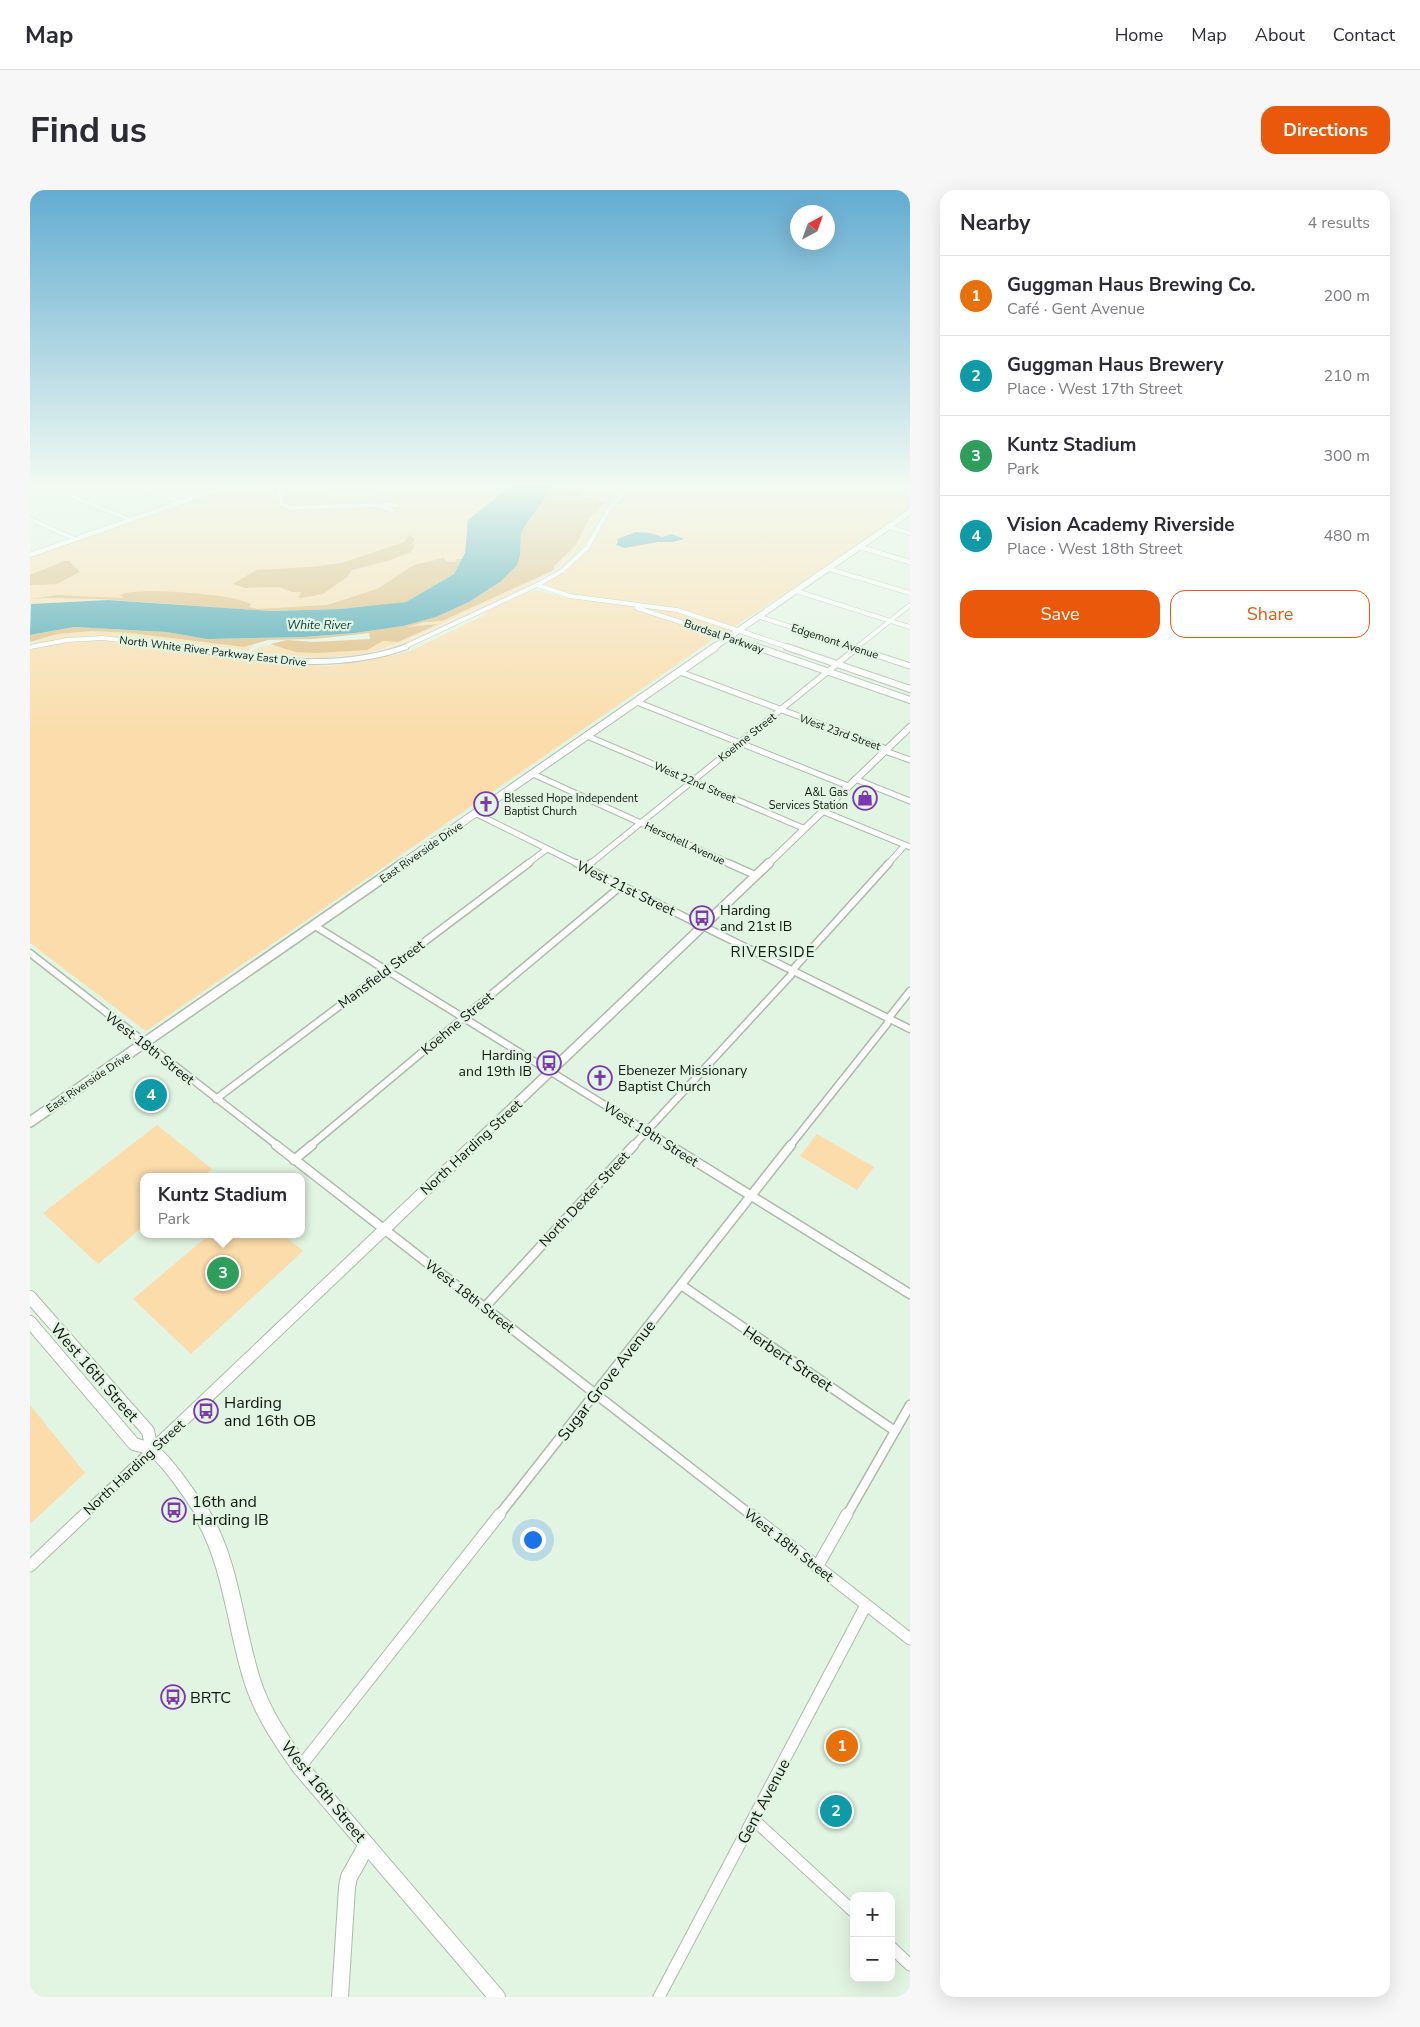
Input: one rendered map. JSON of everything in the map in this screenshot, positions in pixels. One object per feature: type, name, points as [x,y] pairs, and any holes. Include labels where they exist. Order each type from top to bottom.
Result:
[{"type":"main road","name":"East Riverside Drive","points":[[30,1122],[830,568]]},
{"type":"main road","name":"West 16th Street","points":[[30,1297],[148,1431],[152,1450]]},
{"type":"main road","name":"West 16th Street","points":[[30,1322],[134,1444],[152,1450],[182,1483],[195,1501],[217,1543],[228,1576],[242,1646],[254,1684],[274,1726],[300,1767],[497,1997]]},
{"type":"main road","points":[[340,1997],[346,1887],[349,1877],[367,1845]]},
{"type":"street","name":"North White River Parkway East Drive","points":[[30,648],[66,640],[105,638],[293,662],[353,661],[384,655],[408,647],[535,586],[566,567]]},
{"type":"street","points":[[830,568],[910,592]]},
{"type":"street","name":"Burdsal Parkway","points":[[535,586],[566,595],[672,609],[910,689]]},
{"type":"street","name":"Burdsal Parkway","points":[[535,586],[563,597],[626,605],[669,617],[910,700]]},
{"type":"street","points":[[797,591],[910,626]]},
{"type":"street","name":"Koehne Street","points":[[585,868],[910,605]]},
{"type":"street","points":[[669,617],[672,609]]},
{"type":"street","name":"Edgemont Avenue","points":[[762,616],[910,664]]},
{"type":"street","name":"West 23rd Street","points":[[681,671],[782,708],[887,749],[910,760]]},
{"type":"street","points":[[636,702],[848,786]]},
{"type":"street","name":"North Harding Street","points":[[30,1566],[551,1072],[910,727]]},
{"type":"street","name":"West 22nd Street","points":[[588,736],[803,828]]},
{"type":"street","name":"Herschell Avenue","points":[[534,774],[755,875]]},
{"type":"street","points":[[855,779],[910,801]]},
{"type":"street","points":[[822,811],[908,846]]},
{"type":"street","name":"West 21st Street","points":[[477,814],[910,1029]]},
{"type":"street","name":"North Dexter Street","points":[[484,1308],[908,846]]},
{"type":"street","name":"Mansfield Street","points":[[216,1099],[547,849]]},
{"type":"street","name":"Koehne Street","points":[[294,1160],[621,886]]},
{"type":"street","name":"West 19th Street","points":[[315,926],[910,1294]]},
{"type":"street","name":"West 18th Street","points":[[30,953],[144,1044],[910,1639]]},
{"type":"street","name":"Sugar Grove Avenue","points":[[300,1767],[751,1196],[910,991]]},
{"type":"street","name":"Herbert Street","points":[[681,1285],[895,1431]]},
{"type":"street","points":[[817,1567],[910,1405]]},
{"type":"street","name":"Gent Avenue","points":[[659,1997],[866,1605]]},
{"type":"street","points":[[754,1819],[850,1908]]},
{"type":"street","points":[[895,1951],[910,1965]]},
{"type":"shaded area","points":[[30,567],[452,567],[366,603],[271,611],[108,600],[30,604]]},
{"type":"shaded area","points":[[49,567],[75,567],[80,572],[57,584],[30,585],[30,575]]},
{"type":"shaded area","points":[[362,567],[352,570],[347,577],[323,594],[301,598],[298,597],[302,592],[292,592],[279,587],[245,588],[233,584],[256,570]]},
{"type":"shaded area","points":[[410,567],[458,567],[454,574],[406,602],[340,609],[271,611],[100,599],[30,599],[57,595],[124,598],[120,595],[159,591],[195,593],[238,599],[251,604],[249,607],[258,609],[327,605],[377,589]]},
{"type":"shaded area","points":[[511,567],[554,567],[554,570],[442,621],[425,622],[407,627],[438,624],[398,642],[383,641],[367,650],[316,653],[296,652],[270,644],[287,640],[314,642],[370,639],[369,633],[315,639],[268,640],[244,647],[130,633],[92,631],[58,634],[30,642],[30,635],[74,627],[166,632],[208,639],[304,637],[355,633],[403,626],[436,617],[469,602],[500,582]]},
{"type":"shaded area","points":[[563,567],[824,567],[723,634],[655,611],[641,609],[719,637],[146,1031],[30,943],[30,650],[64,642],[106,640],[291,664],[330,666],[410,651],[487,614],[485,612],[532,591],[542,591],[566,598],[595,602],[539,586]]},
{"type":"shaded area","points":[[563,567],[539,581],[557,570]]},
{"type":"shaded area","points":[[554,570],[543,577],[407,640],[379,650],[358,655],[319,658],[252,652],[262,646],[367,650],[383,640],[398,642],[436,624],[402,628],[425,622],[442,621]]},
{"type":"shaded area","points":[[538,581],[395,650],[330,662],[254,655],[251,653],[330,659],[378,652],[417,637]]},
{"type":"shaded area","points":[[92,631],[130,633],[244,647],[254,645],[248,651],[141,637],[104,635],[68,636],[30,643],[58,634]]},
{"type":"shaded area","points":[[79,634],[121,635],[246,652],[241,654],[162,642],[109,638],[83,638],[30,646],[30,644],[55,637]]},
{"type":"shaded area","points":[[157,1125],[212,1169],[208,1173],[140,1173],[140,1229],[98,1264],[43,1213]]},
{"type":"shaded area","points":[[817,1134],[874,1167],[857,1190],[800,1156]]},
{"type":"shaded area","points":[[205,1238],[287,1238],[303,1251],[191,1354],[133,1299]]},
{"type":"shaded area","points":[[30,1405],[85,1473],[30,1524]]},
{"type":"water","name":"White River","points":[[457,567],[515,567],[500,582],[469,602],[436,617],[403,626],[355,633],[304,637],[207,639],[166,632],[74,627],[30,635],[31,604],[108,600],[271,611],[340,609],[406,602],[454,574]]},
{"type":"place","name":"A&L Gas Services Station","points":[[865,798]]},
{"type":"place","name":"Blessed Hope Independent Baptist Church","points":[[486,804]]},
{"type":"place","name":"Harding and 21st IB","points":[[702,918]]},
{"type":"place","name":"Harding and 19th IB","points":[[549,1063]]},
{"type":"place","name":"Ebenezer Missionary Baptist Church","points":[[600,1078]]},
{"type":"place","name":"Vision Academy Riverside","points":[[151,1095]]},
{"type":"place","name":"Kuntz Stadium","points":[[223,1273]]},
{"type":"place","name":"Harding and 16th OB","points":[[206,1411]]},
{"type":"place","name":"16th and Harding IB","points":[[174,1510]]},
{"type":"place","name":"BRTC","points":[[173,1697]]},
{"type":"place","name":"Guggman Haus Brewing Co.","points":[[842,1746]]},
{"type":"place","name":"Guggman Haus Brewery","points":[[836,1811]]},
{"type":"district","name":"RIVERSIDE","points":[[773,952]]}]
